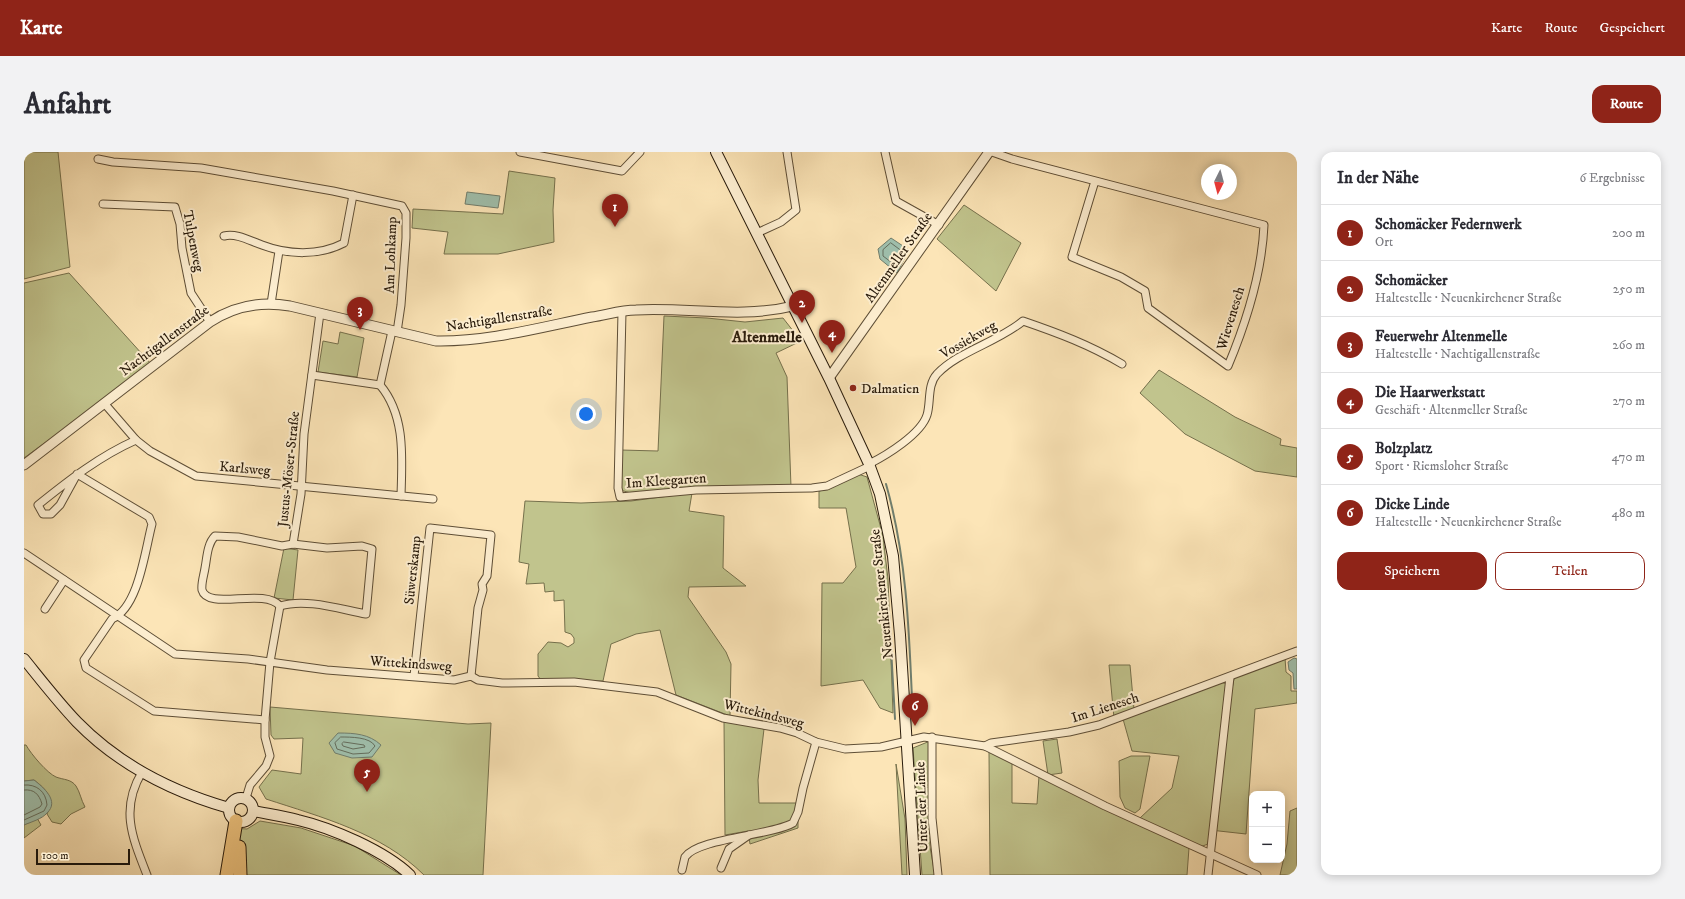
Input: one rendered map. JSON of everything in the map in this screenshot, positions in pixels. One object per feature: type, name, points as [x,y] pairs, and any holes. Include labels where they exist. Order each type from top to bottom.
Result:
[{"type":"highway","points":[[227,875],[240,821]]},
{"type":"highway","points":[[240,821],[242,826],[238,852],[240,875]]},
{"type":"main road","name":"Neuenkirchener Straße","points":[[716,152],[829,378],[870,465],[885,514],[893,556],[915,875]]},
{"type":"main road","points":[[24,651],[56,697],[76,722],[103,746],[142,772],[170,786],[189,794],[204,795],[230,805]]},
{"type":"main road","points":[[24,659],[45,687],[56,697]]},
{"type":"main road","points":[[238,798],[246,798],[252,803],[253,810],[250,817],[240,821],[230,816],[230,805],[238,798]]},
{"type":"main road","points":[[253,810],[299,820],[345,835],[377,853],[410,875]]},
{"type":"street","points":[[520,152],[622,171],[640,152]]},
{"type":"street","points":[[757,233],[781,222],[796,210],[787,152]]},
{"type":"street","points":[[885,152],[896,201],[939,225]]},
{"type":"street","name":"Altenmeller Straße","points":[[829,378],[991,152]]},
{"type":"street","name":"Wievenesch","points":[[991,152],[1004,157],[1264,225],[1264,238],[1250,303],[1228,366],[1148,308],[1145,291],[1121,276],[1072,256],[1095,181]]},
{"type":"street","name":"Am Lohkamp","points":[[98,159],[113,162],[201,168],[353,195],[402,206],[406,213],[403,283],[394,332],[380,385]]},
{"type":"street","points":[[224,236],[242,238],[279,251],[315,252],[334,248],[344,243],[353,195]]},
{"type":"street","name":"Tulpenweg","points":[[103,204],[175,207],[180,224],[182,248],[191,293],[210,322]]},
{"type":"street","points":[[271,304],[279,251]]},
{"type":"street","name":"Nachtigallenstraße","points":[[24,465],[221,314],[243,306],[271,304],[290,306],[436,341],[465,341],[622,312],[659,309],[741,313],[764,312],[793,306]]},
{"type":"street","name":"Im Kleegarten","points":[[622,312],[618,488],[620,497],[696,490],[812,488],[827,486],[870,465]]},
{"type":"street","name":"Justus-Möser-Straße","points":[[280,606],[271,600],[252,598],[214,599],[204,594],[202,584],[210,544],[215,536],[238,537],[274,545],[293,544],[301,486],[304,434],[320,313]]},
{"type":"street","name":"Vossiekweg","points":[[870,465],[910,437],[923,423],[928,411],[931,383],[935,376],[945,366],[980,348],[1023,321],[1067,336],[1122,364]]},
{"type":"street","points":[[312,375],[380,385],[389,396],[397,418],[402,458],[401,496]]},
{"type":"street","name":"Karlsweg","points":[[104,403],[136,440],[150,451],[186,472],[196,476],[433,499]]},
{"type":"street","points":[[77,474],[60,505],[51,514],[43,514],[38,505],[77,474],[117,448],[136,440]]},
{"type":"street","points":[[77,474],[149,517],[152,524],[134,596],[119,616],[112,618],[84,660],[86,668],[154,711],[265,720]]},
{"type":"street","name":"Süwerskamp","points":[[414,676],[430,528],[491,535],[487,576],[482,584],[483,590],[478,608],[471,676]]},
{"type":"street","points":[[246,798],[250,785],[269,761],[270,756],[265,737],[265,720],[270,662],[280,606],[289,603],[316,605],[366,614],[372,549],[362,546],[327,548],[293,544]]},
{"type":"street","name":"Wittekindsweg","points":[[24,553],[175,654],[270,662],[327,670],[454,680],[471,676],[478,680],[502,683],[574,682],[657,692],[723,718],[780,728],[797,733],[816,742],[836,747],[858,750],[881,748],[906,742]]},
{"type":"street","points":[[45,609],[64,580]]},
{"type":"street","name":"Im Lienesch","points":[[984,746],[990,743],[1069,732],[1099,724],[1230,677],[1297,651]]},
{"type":"street","points":[[1208,875],[1209,855],[1230,677]]},
{"type":"street","name":"Im Lienesch","points":[[906,742],[924,737],[932,737],[984,746],[1209,855],[1256,875]]},
{"type":"street","name":"Unter der Linde","points":[[932,737],[932,818],[938,875]]},
{"type":"street","name":"Wittekindsweg","points":[[682,870],[685,857],[689,853],[719,841],[788,825],[794,821],[798,812],[816,742]]},
{"type":"street","points":[[142,772],[131,795],[129,805],[133,836],[147,875]]},
{"type":"street","name":"Wittekindsweg","points":[[721,868],[729,849],[750,835]]},
{"type":"green space","points":[[24,152],[58,152],[70,267],[24,279]]},
{"type":"green space","points":[[509,171],[555,178],[553,210],[554,242],[498,254],[444,254],[448,232],[412,228],[413,209],[503,214]]},
{"type":"green space","points":[[964,205],[1021,243],[996,291],[937,239]]},
{"type":"green space","points":[[69,273],[152,365],[24,458],[24,283]]},
{"type":"green space","points":[[664,316],[745,322],[783,318],[801,341],[776,353],[787,377],[791,487],[631,493],[620,490],[621,450],[658,451]]},
{"type":"green space","points":[[340,332],[364,338],[357,377],[318,372],[323,341],[338,344]]},
{"type":"green space","points":[[1159,370],[1235,417],[1281,439],[1280,445],[1297,448],[1297,477],[1255,471],[1185,434],[1140,393]]},
{"type":"green space","points":[[858,474],[867,477],[883,536],[888,579],[893,713],[880,708],[863,680],[821,686],[822,583],[843,583],[856,567],[846,508],[819,508],[819,491],[829,489]]},
{"type":"green space","points":[[692,493],[689,511],[724,516],[723,568],[746,586],[689,587],[688,597],[726,652],[731,664],[730,716],[676,695],[660,630],[636,634],[611,644],[603,681],[541,680],[538,676],[538,654],[548,642],[561,643],[568,647],[574,643],[574,638],[571,634],[565,632],[564,600],[554,601],[554,591],[545,592],[544,583],[526,584],[529,564],[519,562],[525,501],[581,503],[631,501]]},
{"type":"green space","points":[[284,548],[298,550],[293,600],[274,598]]},
{"type":"green space","points":[[1285,658],[1286,672],[1291,676],[1291,691],[1297,691],[1297,703],[1255,709],[1246,834],[1210,830],[1208,844],[1200,847],[1140,818],[1172,788],[1179,756],[1132,751],[1123,719],[1221,682],[1227,684],[1232,689],[1234,679],[1237,676]]},
{"type":"green space","points":[[1109,665],[1130,665],[1134,709],[1114,718]]},
{"type":"green space","points":[[270,707],[468,724],[491,723],[483,875],[424,875],[407,860],[370,837],[329,820],[266,799],[259,787],[272,770],[301,774],[303,738],[274,739],[271,735]]},
{"type":"green space","points":[[724,721],[764,729],[758,780],[759,803],[798,803],[798,828],[750,844],[748,831],[725,835]]},
{"type":"green space","points":[[1057,739],[1062,773],[1048,775],[1043,741]]},
{"type":"green space","points":[[930,741],[930,847],[935,875],[922,875],[913,748]]},
{"type":"green space","points":[[24,745],[26,745],[35,758],[48,772],[56,777],[72,782],[77,788],[85,807],[71,814],[61,824],[52,822],[47,814],[50,799],[45,790],[34,780],[24,781]]},
{"type":"green space","points":[[989,752],[1012,763],[1012,803],[1037,804],[1039,776],[1189,848],[1187,875],[990,875]]},
{"type":"green space","points":[[1131,756],[1150,756],[1140,809],[1135,813],[1125,808],[1120,797],[1119,761]]},
{"type":"green space","points":[[896,764],[905,819],[907,875],[902,875]]},
{"type":"green space","points":[[1297,808],[1297,875],[1280,875],[1283,863],[1285,863],[1290,811]]},
{"type":"green space","points":[[37,818],[41,825],[24,838],[24,825]]},
{"type":"green space","points":[[260,821],[301,828],[355,846],[401,875],[225,875],[232,828],[247,829]]},
{"type":"water","points":[[467,192],[500,196],[498,208],[465,204]]},
{"type":"water","points":[[891,238],[909,250],[897,273],[880,259],[878,249]]},
{"type":"water","points":[[1294,658],[1297,659],[1297,689],[1294,689],[1293,673],[1289,670],[1288,662]]},
{"type":"water","points":[[338,733],[350,733],[367,736],[381,745],[372,757],[352,758],[335,753],[329,743]]},
{"type":"water","points":[[34,780],[42,786],[49,795],[52,804],[51,808],[45,815],[24,825],[24,781]]},
{"type":"waterway","points":[[886,484],[893,510],[902,564],[908,617],[912,699]]},
{"type":"waterway","points":[[889,612],[895,719]]},
{"type":"place","name":"Schomäcker Federnwerk","points":[[615,227]]},
{"type":"place","name":"Schomäcker","points":[[802,323]]},
{"type":"place","name":"Feuerwehr Altenmelle","points":[[360,330]]},
{"type":"place","name":"Die Haarwerkstatt","points":[[832,353]]},
{"type":"place","name":"Dalmatien","points":[[853,388]]},
{"type":"place","name":"Dicke Linde","points":[[915,726]]},
{"type":"place","name":"Bolzplatz","points":[[367,792]]},
{"type":"district","name":"Altenmelle","points":[[767,336]]}]
